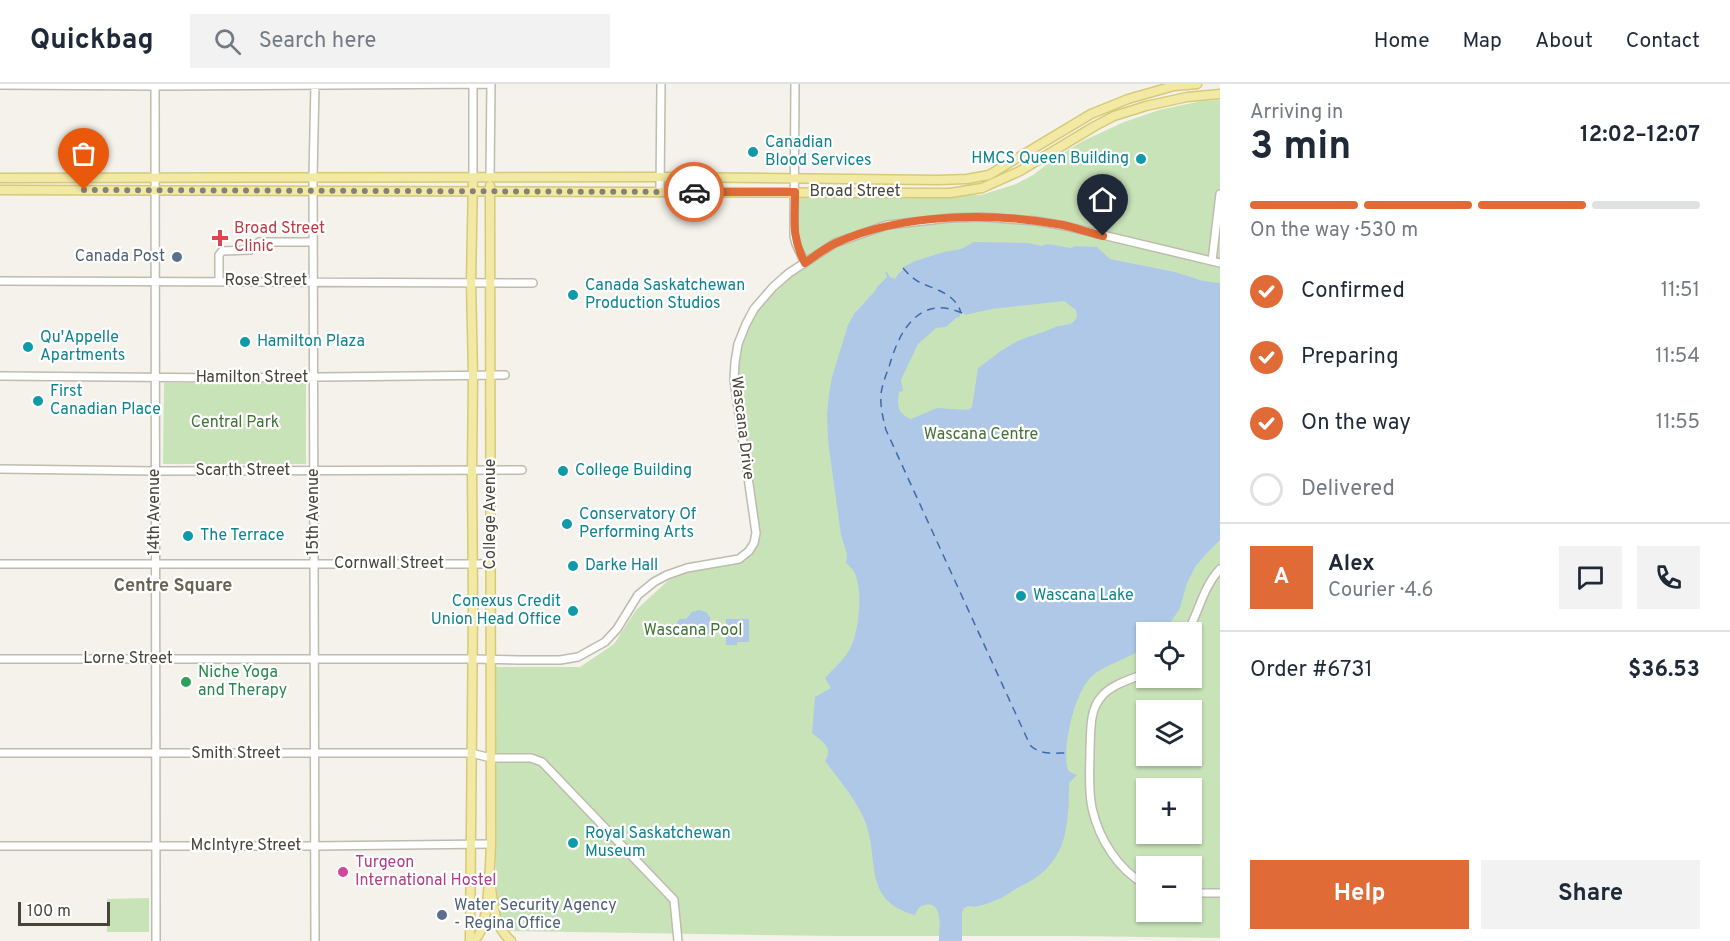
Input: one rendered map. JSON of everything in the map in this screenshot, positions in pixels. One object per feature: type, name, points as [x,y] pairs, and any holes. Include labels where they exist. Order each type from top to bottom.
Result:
[{"type":"main road","name":"Broad Street","points":[[0,178],[967,179],[989,175],[1091,114],[1135,97],[1174,86],[1197,84]]},
{"type":"main road","name":"Broad Street","points":[[0,190],[950,192],[982,188],[1020,171],[1114,116],[1187,97],[1220,94]]},
{"type":"main road","name":"College Avenue","points":[[471,941],[473,178]]},
{"type":"main road","name":"College Avenue","points":[[471,941],[480,934],[484,918],[490,879],[491,844],[490,178]]},
{"type":"main road","points":[[490,879],[499,929],[511,941]]},
{"type":"street","points":[[0,84],[491,84]]},
{"type":"street","name":"College Avenue","points":[[473,84],[473,178]]},
{"type":"street","name":"College Avenue","points":[[490,178],[491,84]]},
{"type":"street","points":[[660,192],[661,84]]},
{"type":"street","points":[[795,84],[794,236],[805,263]]},
{"type":"street","name":"14th Avenue","points":[[155,85],[156,941]]},
{"type":"street","name":"15th Avenue","points":[[315,85],[313,178],[315,941]]},
{"type":"street","points":[[1216,262],[1220,194]]},
{"type":"street","name":"Wascana Drive","points":[[472,658],[561,660],[578,657],[605,642],[617,629],[638,595],[654,582],[687,568],[734,560],[749,551],[756,533],[734,380],[738,344],[754,309],[777,283],[835,243],[887,225],[950,218],[1020,219],[1065,226],[1216,262]]},
{"type":"street","points":[[219,281],[219,255],[222,251],[250,250],[259,242],[313,242]]},
{"type":"street","name":"Rose Street","points":[[0,281],[533,283]]},
{"type":"street","name":"Hamilton Street","points":[[0,376],[155,378],[505,375]]},
{"type":"street","name":"Scarth Street","points":[[0,469],[522,470]]},
{"type":"street","name":"Cornwall Street","points":[[0,564],[490,564]]},
{"type":"street","points":[[1193,622],[1210,582],[1220,569]]},
{"type":"street","name":"Lorne Street","points":[[0,659],[472,658]]},
{"type":"street","points":[[1136,677],[1116,685],[1102,696],[1094,709],[1091,721],[1090,753],[1092,807],[1099,828],[1107,845],[1124,869],[1136,880]]},
{"type":"street","name":"Smith Street","points":[[0,753],[471,753],[491,758],[531,758],[542,762],[674,900],[678,941]]},
{"type":"street","name":"McIntyre Street","points":[[0,846],[491,844]]},
{"type":"street","points":[[1202,893],[1220,893]]},
{"type":"green space","name":"Wascana Centre","points":[[1220,100],[1220,938],[508,931],[501,924],[496,881],[494,667],[580,667],[614,644],[636,610],[686,564],[729,558],[746,550],[754,532],[734,397],[737,343],[748,312],[782,272],[801,259],[790,235],[790,198],[981,195],[1016,184],[1083,141],[1124,122],[1159,110],[1202,101]]},
{"type":"green space","name":"Central Park","points":[[164,383],[306,383],[306,464],[163,464]]},
{"type":"green space","points":[[149,898],[149,932],[107,932],[107,899]]},
{"type":"water","name":"Wascana Lake","points":[[974,242],[1028,243],[1041,246],[1048,244],[1071,248],[1075,246],[1097,247],[1110,259],[1220,283],[1220,540],[1195,567],[1187,583],[1180,608],[1171,622],[1136,622],[1136,652],[1098,672],[1086,684],[1075,706],[1068,733],[1067,767],[1077,775],[1069,783],[1068,817],[1062,845],[1047,869],[1035,878],[1005,896],[986,904],[964,908],[962,941],[939,941],[940,924],[935,907],[923,906],[915,915],[898,908],[886,899],[875,876],[869,834],[864,819],[851,796],[825,761],[828,752],[826,745],[812,733],[815,697],[831,688],[825,678],[850,649],[856,632],[859,612],[859,591],[855,574],[846,563],[847,554],[841,535],[828,441],[827,416],[832,377],[848,325],[854,314],[887,277],[885,272],[895,279],[904,269],[903,267],[944,252],[961,249]],"holes":[[[1064,301],[1076,310],[1077,317],[1072,323],[1018,341],[978,368],[972,407],[968,410],[937,408],[911,419],[906,417],[899,408],[899,392],[903,391],[901,380],[918,344],[936,328],[946,327],[960,317],[960,314]]]},
{"type":"water","points":[[699,610],[706,612],[710,617],[712,628],[706,635],[699,638],[691,636],[685,629],[681,632],[676,630],[675,626],[679,619],[686,619],[692,612]]},
{"type":"water","points":[[726,619],[749,619],[749,642],[726,645]]},
{"type":"ferry route","points":[[903,268],[917,281],[951,297],[961,313]]},
{"type":"ferry route","points":[[962,313],[947,308],[934,308],[913,319],[905,329],[893,354],[882,387],[881,403],[886,430],[1030,745],[1042,752],[1066,753]]},
{"type":"way so far","points":[[84,190],[694,192]]},
{"type":"place","name":"Canadian Blood Services","points":[[753,152]]},
{"type":"place","name":"HMCS Queen Building","points":[[1141,159]]},
{"type":"place","name":"Broad Street Clinic","points":[[220,238]]},
{"type":"place","name":"Canada Post","points":[[177,257]]},
{"type":"place","name":"Canada Saskatchewan Production Studios","points":[[573,295]]},
{"type":"place","name":"Hamilton Plaza","points":[[245,342]]},
{"type":"place","name":"Qu'Appelle Apartments","points":[[28,347]]},
{"type":"place","name":"First Canadian Place","points":[[38,401]]},
{"type":"place","name":"College Building","points":[[563,471]]},
{"type":"place","name":"Conservatory Of Performing Arts","points":[[567,524]]},
{"type":"place","name":"The Terrace","points":[[188,536]]},
{"type":"place","name":"Darke Hall","points":[[573,566]]},
{"type":"place","name":"Wascana Lake","points":[[1021,596]]},
{"type":"place","name":"Conexus Credit Union Head Office","points":[[573,611]]},
{"type":"place","name":"Niche Yoga and Therapy","points":[[186,682]]},
{"type":"place","name":"Royal Saskatchewan Museum","points":[[573,843]]},
{"type":"place","name":"Turgeon International Hostel","points":[[343,872]]},
{"type":"place","name":"Water Security Agency - Regina Office","points":[[442,915]]},
{"type":"district","name":"Centre Square","points":[[173,586]]},
{"type":"route","points":[[694,192],[795,192],[794,236],[805,263],[835,243],[887,225],[950,218],[1036,221],[1103,236]]},
{"type":"park label","name":"Wascana Pool","points":[[693,631]]}]
